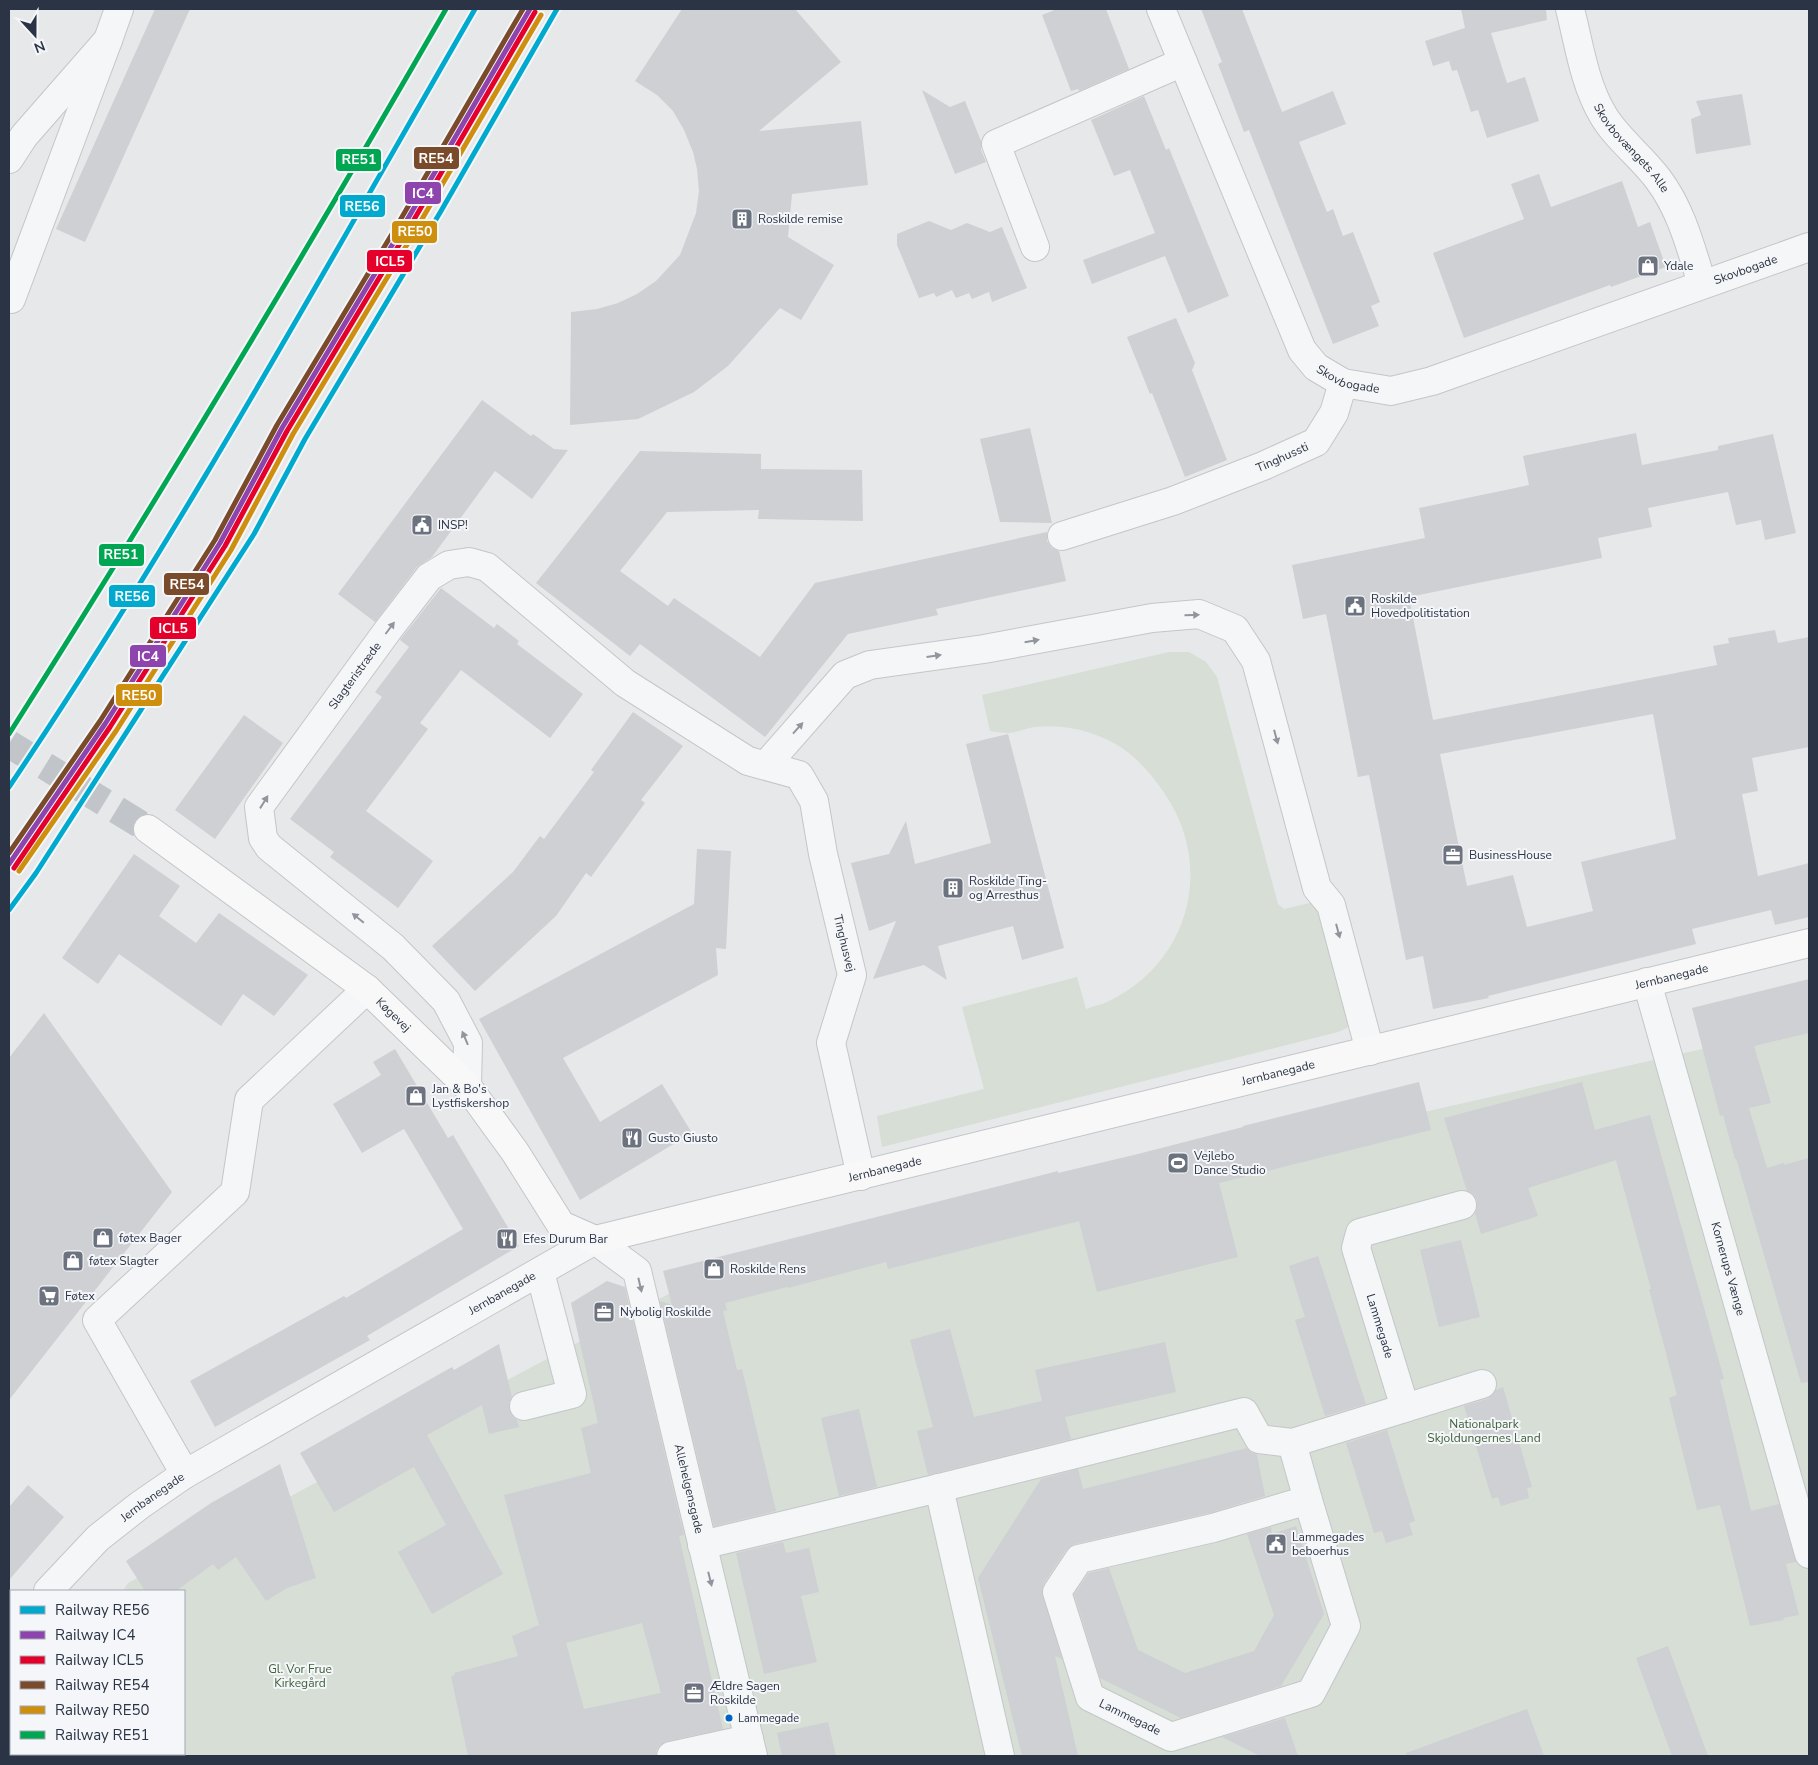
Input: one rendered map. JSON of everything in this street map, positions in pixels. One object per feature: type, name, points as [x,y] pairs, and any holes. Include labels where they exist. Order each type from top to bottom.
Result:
[{"type":"main road","name":"Køgevej","points":[[148,829],[368,989],[467,1086],[515,1152],[561,1225],[595,1240]]},
{"type":"main road","name":"Jernbanegade","points":[[595,1240],[1809,943]]},
{"type":"street","points":[[11,299],[119,9]]},
{"type":"street","name":"Skovbogade","points":[[1161,9],[1302,350],[1316,367],[1343,383],[1391,391],[1432,381],[1809,247]]},
{"type":"street","name":"Skovbovængets Alle","points":[[1570,9],[1590,87],[1603,115],[1622,140],[1657,178],[1671,198],[1683,225],[1702,284]]},
{"type":"street","points":[[9,159],[24,136],[108,40]]},
{"type":"street","points":[[1035,247],[996,144],[1183,62]]},
{"type":"street","name":"Tinghussti","points":[[1062,536],[1174,501],[1263,466],[1316,442],[1334,413],[1343,383]]},
{"type":"street","name":"Slagteristræde","points":[[467,1086],[468,1043],[446,1001],[393,947],[269,847],[263,838],[259,818],[259,807],[429,577],[449,565],[469,562],[487,568],[625,683],[748,761],[766,765]]},
{"type":"street","points":[[766,765],[845,675],[870,665],[984,649],[1152,618],[1199,614],[1235,628],[1256,660],[1317,888],[1331,905],[1370,1051]]},
{"type":"street","name":"Tinghusvej","points":[[766,765],[799,775],[814,801],[823,854],[852,974],[832,1043],[861,1176]]},
{"type":"street","name":"Kornerups Vænge","points":[[1647,982],[1809,1554]]},
{"type":"street","points":[[185,1474],[97,1320],[235,1192],[249,1100],[368,989]]},
{"type":"street","name":"Lammegade","points":[[1405,1408],[1356,1248],[1360,1233],[1462,1205]]},
{"type":"street","name":"Jernbanegade","points":[[49,1590],[98,1538],[140,1505],[185,1474],[595,1240]]},
{"type":"street","name":"Allehelgensgade","points":[[595,1240],[637,1271],[751,1747]]},
{"type":"street","points":[[524,1406],[572,1394],[540,1272]]},
{"type":"street","points":[[702,1545],[1244,1412],[1258,1439],[1292,1443],[1482,1384]]},
{"type":"street","name":"Lammegade","points":[[1292,1443],[1346,1626],[1311,1693],[1171,1737],[1090,1697],[1057,1592],[1079,1559],[1213,1528],[1308,1500]]},
{"type":"street","points":[[939,1488],[1000,1756]]},
{"type":"street","points":[[671,1756],[751,1747]]},
{"type":"green space","points":[[1169,652],[1189,652],[1206,662],[1217,677],[1278,904],[1284,909],[1314,902],[1321,906],[1351,1021],[1347,1028],[1338,1032],[882,1147],[877,1116],[984,1089],[962,1007],[1077,977],[1086,1009],[1102,1004],[1135,985],[1158,964],[1175,939],[1186,911],[1190,882],[1189,852],[1180,823],[1165,794],[1153,778],[1125,750],[1108,740],[1081,730],[1044,726],[1009,733],[990,731],[982,695]]},
{"type":"green space","name":"Nationalpark Skjoldungernes Land","points":[[1809,1025],[1809,1756],[9,1756],[185,1755],[185,1590],[124,1590],[128,1583],[706,1274]]},
{"type":"building","points":[[155,9],[190,9],[85,242],[56,229]]},
{"type":"building","name":"Roskilde remise","points":[[682,9],[795,9],[841,62],[759,131],[861,121],[868,185],[792,194],[788,237],[834,265],[801,320],[780,308],[728,366],[694,392],[638,419],[570,425],[571,312],[597,309],[618,303],[637,294],[656,281],[680,255],[696,213],[699,191],[697,169],[693,152],[684,130],[673,111],[657,95],[635,81]]},
{"type":"building","points":[[1057,9],[1106,9],[1129,69],[1079,91],[1078,89],[1071,91],[1042,15]]},
{"type":"building","points":[[1201,9],[1242,9],[1282,112],[1333,91],[1346,124],[1299,142],[1327,212],[1333,209],[1343,236],[1353,232],[1380,302],[1371,306],[1379,326],[1333,344],[1249,130],[1244,132],[1218,64],[1222,62]]},
{"type":"building","points":[[1461,9],[1546,9],[1547,20],[1491,33],[1507,83],[1525,77],[1539,121],[1487,138],[1478,110],[1471,112],[1457,70],[1452,71],[1449,61],[1433,66],[1425,41],[1465,28]]},
{"type":"building","points":[[922,90],[950,107],[965,101],[981,141],[981,150],[986,162],[955,174]]},
{"type":"building","points":[[1742,94],[1751,145],[1696,154],[1691,119],[1701,115],[1696,101]]},
{"type":"building","points":[[1144,96],[1166,150],[1169,148],[1229,296],[1188,313],[1165,256],[1092,284],[1083,260],[1155,233],[1130,170],[1114,176],[1091,120]]},
{"type":"building","points":[[1539,174],[1551,207],[1622,181],[1638,227],[1650,222],[1666,267],[1611,287],[1610,285],[1464,338],[1433,253],[1524,219],[1511,184]]},
{"type":"building","points":[[929,221],[951,230],[967,223],[990,232],[1002,227],[1027,288],[992,302],[989,292],[972,299],[969,293],[956,298],[952,290],[936,297],[934,293],[919,298],[897,245],[897,234]]},
{"type":"building","points":[[1176,318],[1195,363],[1192,370],[1227,460],[1185,477],[1152,393],[1150,394],[1127,337]]},
{"type":"building","name":"INSP!","points":[[482,400],[531,436],[533,434],[554,449],[568,450],[532,499],[495,471],[432,557],[417,567],[375,622],[338,594]]},
{"type":"building","points":[[1030,428],[1052,523],[1000,522],[980,439]]},
{"type":"building","points":[[1636,433],[1642,465],[1718,450],[1718,446],[1773,434],[1796,533],[1765,540],[1761,520],[1736,525],[1728,492],[1648,508],[1652,527],[1598,538],[1602,558],[1409,597],[1433,720],[1717,665],[1713,646],[1729,643],[1728,638],[1775,630],[1778,643],[1809,637],[1809,747],[1752,758],[1758,791],[1742,794],[1758,876],[1809,863],[1809,917],[1775,925],[1771,910],[1692,929],[1696,944],[1488,996],[1489,998],[1433,1009],[1423,956],[1406,960],[1369,775],[1358,777],[1326,614],[1303,619],[1292,565],[1425,538],[1419,508],[1529,485],[1523,456]],"holes":[[[1653,714],[1676,839],[1581,862],[1593,911],[1527,927],[1513,875],[1467,886],[1440,754]]]},
{"type":"building","points":[[640,451],[761,454],[761,469],[862,470],[863,521],[758,519],[759,510],[667,512],[620,571],[668,606],[674,598],[760,657],[815,583],[1047,532],[1047,541],[1052,548],[1059,551],[1066,581],[936,609],[938,615],[848,634],[765,737],[640,644],[630,656],[536,583]]},
{"type":"building","points":[[441,588],[494,628],[497,624],[519,641],[517,644],[583,694],[550,738],[461,670],[420,723],[428,729],[366,811],[433,861],[398,908],[330,857],[334,852],[290,819],[382,697],[375,692],[409,647],[400,640]]},
{"type":"building","points":[[633,712],[683,746],[641,800],[645,803],[591,877],[586,873],[556,916],[475,991],[432,946],[513,872],[540,836],[544,839],[594,772],[591,770]]},
{"type":"building","points":[[244,715],[283,743],[215,839],[175,810]]},
{"type":"building","name":"Roskilde Ting- og Arresthus","points":[[1008,734],[1064,948],[1022,960],[1013,926],[938,946],[947,980],[924,965],[873,979],[896,921],[869,931],[851,863],[889,854],[906,821],[915,864],[991,843],[966,744]]},
{"type":"building","points":[[697,849],[731,851],[726,949],[716,948],[718,975],[563,1058],[600,1122],[662,1084],[692,1133],[580,1200],[479,1019],[694,904]]},
{"type":"building","points":[[134,854],[180,886],[159,916],[196,943],[219,913],[308,975],[274,1016],[243,994],[221,1026],[119,954],[98,984],[62,958]]},
{"type":"building","points":[[1809,979],[1809,1033],[1754,1046],[1771,1103],[1749,1108],[1767,1168],[1809,1158],[1809,1382],[1801,1383],[1723,1115],[1720,1116],[1692,1008]]},
{"type":"building","name":"Føtex","points":[[44,1013],[172,1192],[9,1400],[9,1058]]},
{"type":"building","points":[[395,1049],[448,1138],[453,1135],[519,1246],[367,1336],[370,1340],[215,1427],[190,1381],[344,1296],[346,1298],[463,1229],[404,1129],[362,1153],[333,1104],[381,1075],[373,1062]]},
{"type":"building","points":[[1419,1082],[1431,1130],[1219,1183],[1238,1257],[1097,1292],[1079,1221],[888,1269],[886,1262],[725,1303],[727,1310],[723,1311],[737,1370],[742,1369],[776,1511],[714,1526],[660,1301],[672,1305],[663,1271],[1058,1171],[1058,1173],[1138,1154]]},
{"type":"building","points":[[1582,1082],[1595,1130],[1650,1115],[1724,1379],[1720,1380],[1751,1511],[1779,1504],[1796,1562],[1786,1564],[1799,1615],[1783,1618],[1784,1620],[1750,1626],[1720,1505],[1697,1510],[1669,1398],[1677,1395],[1616,1160],[1528,1188],[1538,1216],[1481,1234],[1475,1213],[1477,1200],[1473,1194],[1467,1191],[1444,1118]]},
{"type":"building","points":[[1461,1240],[1480,1317],[1439,1327],[1420,1250]]},
{"type":"building","points":[[1318,1256],[1366,1404],[1325,1416],[1295,1320],[1305,1317],[1289,1266]]},
{"type":"building","points":[[607,1281],[625,1287],[684,1535],[679,1536],[723,1729],[667,1741],[660,1745],[656,1751],[656,1756],[468,1756],[451,1676],[455,1675],[454,1673],[518,1656],[512,1636],[539,1625],[504,1495],[591,1473],[581,1428],[598,1423],[571,1303]],"holes":[[[642,1623],[661,1693],[584,1709],[566,1643]]]},
{"type":"building","points":[[950,1329],[974,1417],[1042,1401],[1035,1370],[1165,1342],[1176,1392],[1065,1417],[1071,1439],[928,1475],[917,1431],[933,1427],[910,1340]]},
{"type":"building","points":[[499,1344],[512,1397],[509,1402],[509,1409],[512,1416],[517,1420],[519,1427],[489,1434],[482,1405],[427,1435],[503,1574],[432,1614],[398,1552],[446,1525],[414,1467],[334,1512],[300,1453],[452,1367],[454,1370]]},
{"type":"building","points":[[1503,1387],[1532,1487],[1527,1488],[1529,1498],[1501,1506],[1498,1497],[1492,1499],[1464,1406],[1487,1399],[1496,1390]]},
{"type":"building","points":[[859,1409],[877,1487],[839,1496],[821,1418]]},
{"type":"building","points":[[1387,1430],[1415,1521],[1409,1523],[1413,1535],[1386,1543],[1382,1531],[1374,1533],[1346,1443]]},
{"type":"building","points":[[1247,1448],[1257,1455],[1265,1496],[1209,1513],[1075,1544],[1066,1550],[1044,1583],[1042,1590],[1062,1659],[1055,1656],[1078,1756],[1022,1756],[978,1578],[1041,1479],[1078,1469],[1083,1489]]},
{"type":"building","points":[[280,1464],[316,1578],[287,1588],[266,1601],[236,1557],[218,1570],[213,1564],[177,1590],[144,1590],[126,1561],[211,1503]]},
{"type":"building","points":[[28,1485],[64,1517],[9,1580],[9,1507]]},
{"type":"building","points":[[1296,1526],[1324,1614],[1281,1686],[1181,1718],[1100,1678],[1074,1594],[1089,1573],[1109,1568],[1138,1650],[1185,1673],[1254,1651],[1274,1615],[1247,1534],[1271,1527],[1272,1534]]},
{"type":"building","points":[[783,1542],[786,1553],[809,1548],[819,1592],[801,1596],[817,1662],[764,1674],[736,1553]]},
{"type":"building","points":[[1668,1646],[1708,1756],[1672,1756],[1636,1658]]},
{"type":"building","points":[[1527,1709],[1544,1756],[1407,1756],[1406,1753]]},
{"type":"building","points":[[1285,1718],[1298,1756],[1260,1756],[1222,1737]]},
{"type":"building","points":[[828,1722],[836,1756],[782,1756],[777,1733]]},
{"type":"tunnel","points":[[9,744],[148,829]]},
{"type":"rail line","name":"RE51","points":[[9,734],[231,374],[446,9]]},
{"type":"rail line","name":"RE56","points":[[9,787],[132,596],[191,500],[475,9]]},
{"type":"rail line","name":"RE54","points":[[9,853],[100,721],[215,540],[277,425],[395,229],[523,9]]},
{"type":"rail line","name":"IC4","points":[[9,864],[105,724],[220,543],[282,428],[400,232],[530,9]]},
{"type":"rail line","name":"RE56","points":[[9,910],[36,873],[254,534],[305,439],[441,211],[557,9]]},
{"type":"rail line","name":"ICL5","points":[[14,868],[110,727],[225,546],[287,431],[405,235],[535,12]]},
{"type":"rail line","name":"RE50","points":[[19,871],[116,731],[231,550],[293,434],[411,238],[541,15]]},
{"type":"place","name":"Roskilde remise","points":[[742,219]]},
{"type":"place","name":"Ydale","points":[[1648,266]]},
{"type":"place","name":"INSP!","points":[[422,525]]},
{"type":"place","name":"Roskilde Hovedpolitistation","points":[[1355,606]]},
{"type":"place","name":"BusinessHouse","points":[[1453,855]]},
{"type":"place","name":"Roskilde Ting- og Arresthus","points":[[953,888]]},
{"type":"place","name":"Jan & Bo's Lystfiskershop","points":[[416,1096]]},
{"type":"place","name":"Gusto Giusto","points":[[632,1138]]},
{"type":"place","name":"Vejlebo Dance Studio","points":[[1178,1163]]},
{"type":"place","name":"føtex Bager","points":[[103,1238]]},
{"type":"place","name":"Efes Durum Bar","points":[[507,1239]]},
{"type":"place","name":"føtex Slagter","points":[[73,1261]]},
{"type":"place","name":"Roskilde Rens","points":[[714,1269]]},
{"type":"place","name":"Føtex","points":[[49,1296]]},
{"type":"place","name":"Nybolig Roskilde","points":[[604,1312]]},
{"type":"place","name":"Lammegades beboerhus","points":[[1276,1544]]},
{"type":"place","name":"Ældre Sagen Roskilde","points":[[694,1693]]},
{"type":"place","name":"Lammegade","points":[[729,1718]]},
{"type":"park label","name":"Gl. Vor Frue Kirkegård","points":[[300,1676]]}]
